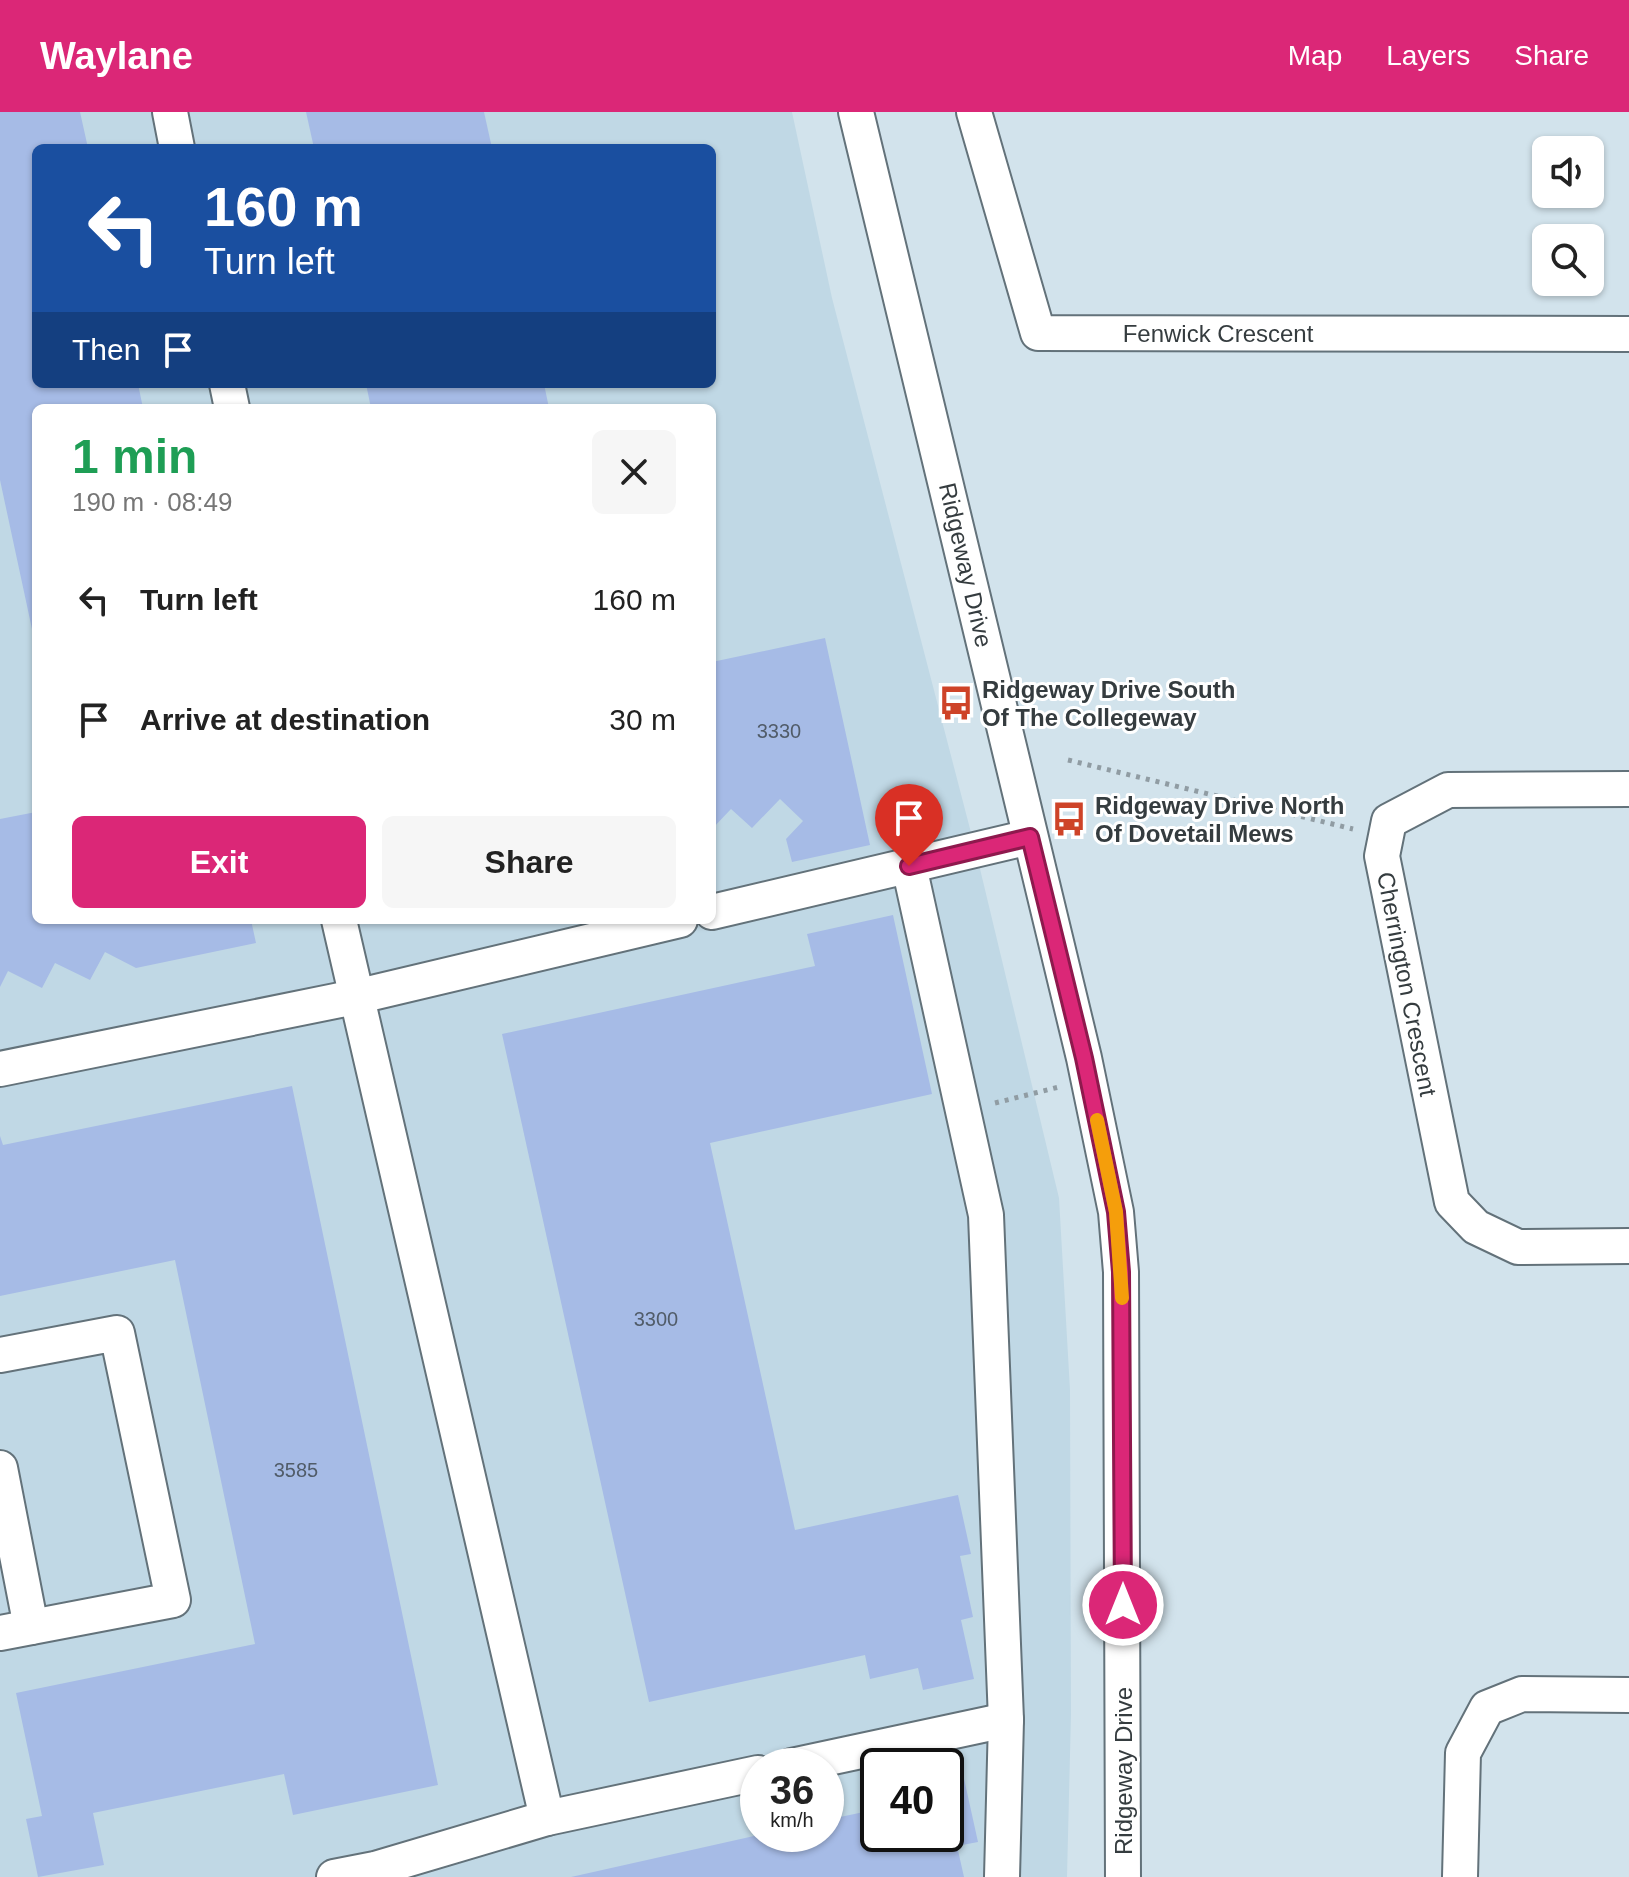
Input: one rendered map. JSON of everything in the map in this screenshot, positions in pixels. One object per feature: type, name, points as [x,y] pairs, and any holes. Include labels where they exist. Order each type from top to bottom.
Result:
[{"type":"street","points":[[170,112],[176,144]]},
{"type":"street","name":"Ridgeway Drive","points":[[856,112],[1089,1079],[1116,1212],[1121,1272],[1123,1877]]},
{"type":"street","name":"Fenwick Crescent","points":[[974,112],[1038,333],[1629,334]]},
{"type":"street","name":"Cherrington Crescent","points":[[1629,789],[1448,790],[1389,821],[1382,856],[1452,1202],[1476,1227],[1518,1247],[1629,1246]]},
{"type":"street","points":[[716,911],[1030,837]]},
{"type":"street","points":[[909,866],[986,1215],[1006,1720],[1002,1877]]},
{"type":"street","points":[[340,924],[547,1818]]},
{"type":"street","points":[[0,1069],[355,997],[663,924]]},
{"type":"street","points":[[0,1355],[117,1333],[173,1600],[16,1630],[0,1468]]},
{"type":"street","points":[[1460,1877],[1463,1753],[1487,1708],[1522,1694],[1629,1695]]},
{"type":"street","points":[[844,1755],[1006,1720]]},
{"type":"street","points":[[334,1877],[376,1873],[547,1818],[740,1777]]},
{"type":"path","points":[[1068,760],[1386,837]]},
{"type":"path","points":[[963,1111],[1089,1079]]},
{"type":"shaded area","points":[[0,112],[792,112],[832,298],[975,848],[1059,1198],[1070,1390],[1071,1714],[1067,1877],[0,1877]]},
{"type":"building","points":[[0,112],[80,112],[87,144],[32,144],[32,388],[139,388],[142,404],[32,404],[32,629],[0,480]]},
{"type":"building","points":[[306,112],[484,112],[491,144],[313,144]]},
{"type":"building","points":[[367,388],[545,388],[548,404],[370,404]]},
{"type":"building","points":[[825,638],[870,845],[792,862],[786,839],[803,821],[780,799],[752,828],[731,809],[716,825],[716,661]]},
{"type":"building","points":[[32,813],[32,924],[252,924],[256,943],[136,968],[105,952],[90,980],[55,963],[42,988],[8,971],[0,987],[0,819]]},
{"type":"building","points":[[893,915],[932,1094],[710,1143],[795,1530],[958,1495],[971,1554],[960,1556],[973,1617],[961,1620],[974,1679],[923,1690],[918,1668],[870,1679],[865,1655],[649,1702],[502,1034],[815,966],[807,934]]},
{"type":"building","points":[[292,1086],[438,1785],[293,1815],[284,1774],[93,1813],[104,1865],[38,1877],[26,1819],[42,1816],[16,1693],[255,1644],[175,1260],[0,1296],[0,1136],[3,1145]]},
{"type":"building","points":[[964,1779],[978,1842],[964,1845]]},
{"type":"building","points":[[860,1813],[860,1852],[958,1852],[964,1877],[571,1877],[740,1839],[740,1852],[844,1852],[844,1816]]},
{"type":"slow traffic","points":[[1097,1120],[1116,1212],[1122,1298]]},
{"type":"place","name":"Ridgeway Drive South Of The Collegeway","points":[[956,703]]},
{"type":"place","name":"Ridgeway Drive North Of Dovetail Mews","points":[[1069,819]]},
{"type":"route","points":[[909,866],[1030,837],[1084,1058],[1116,1212],[1121,1272],[1123,1605]]}]
